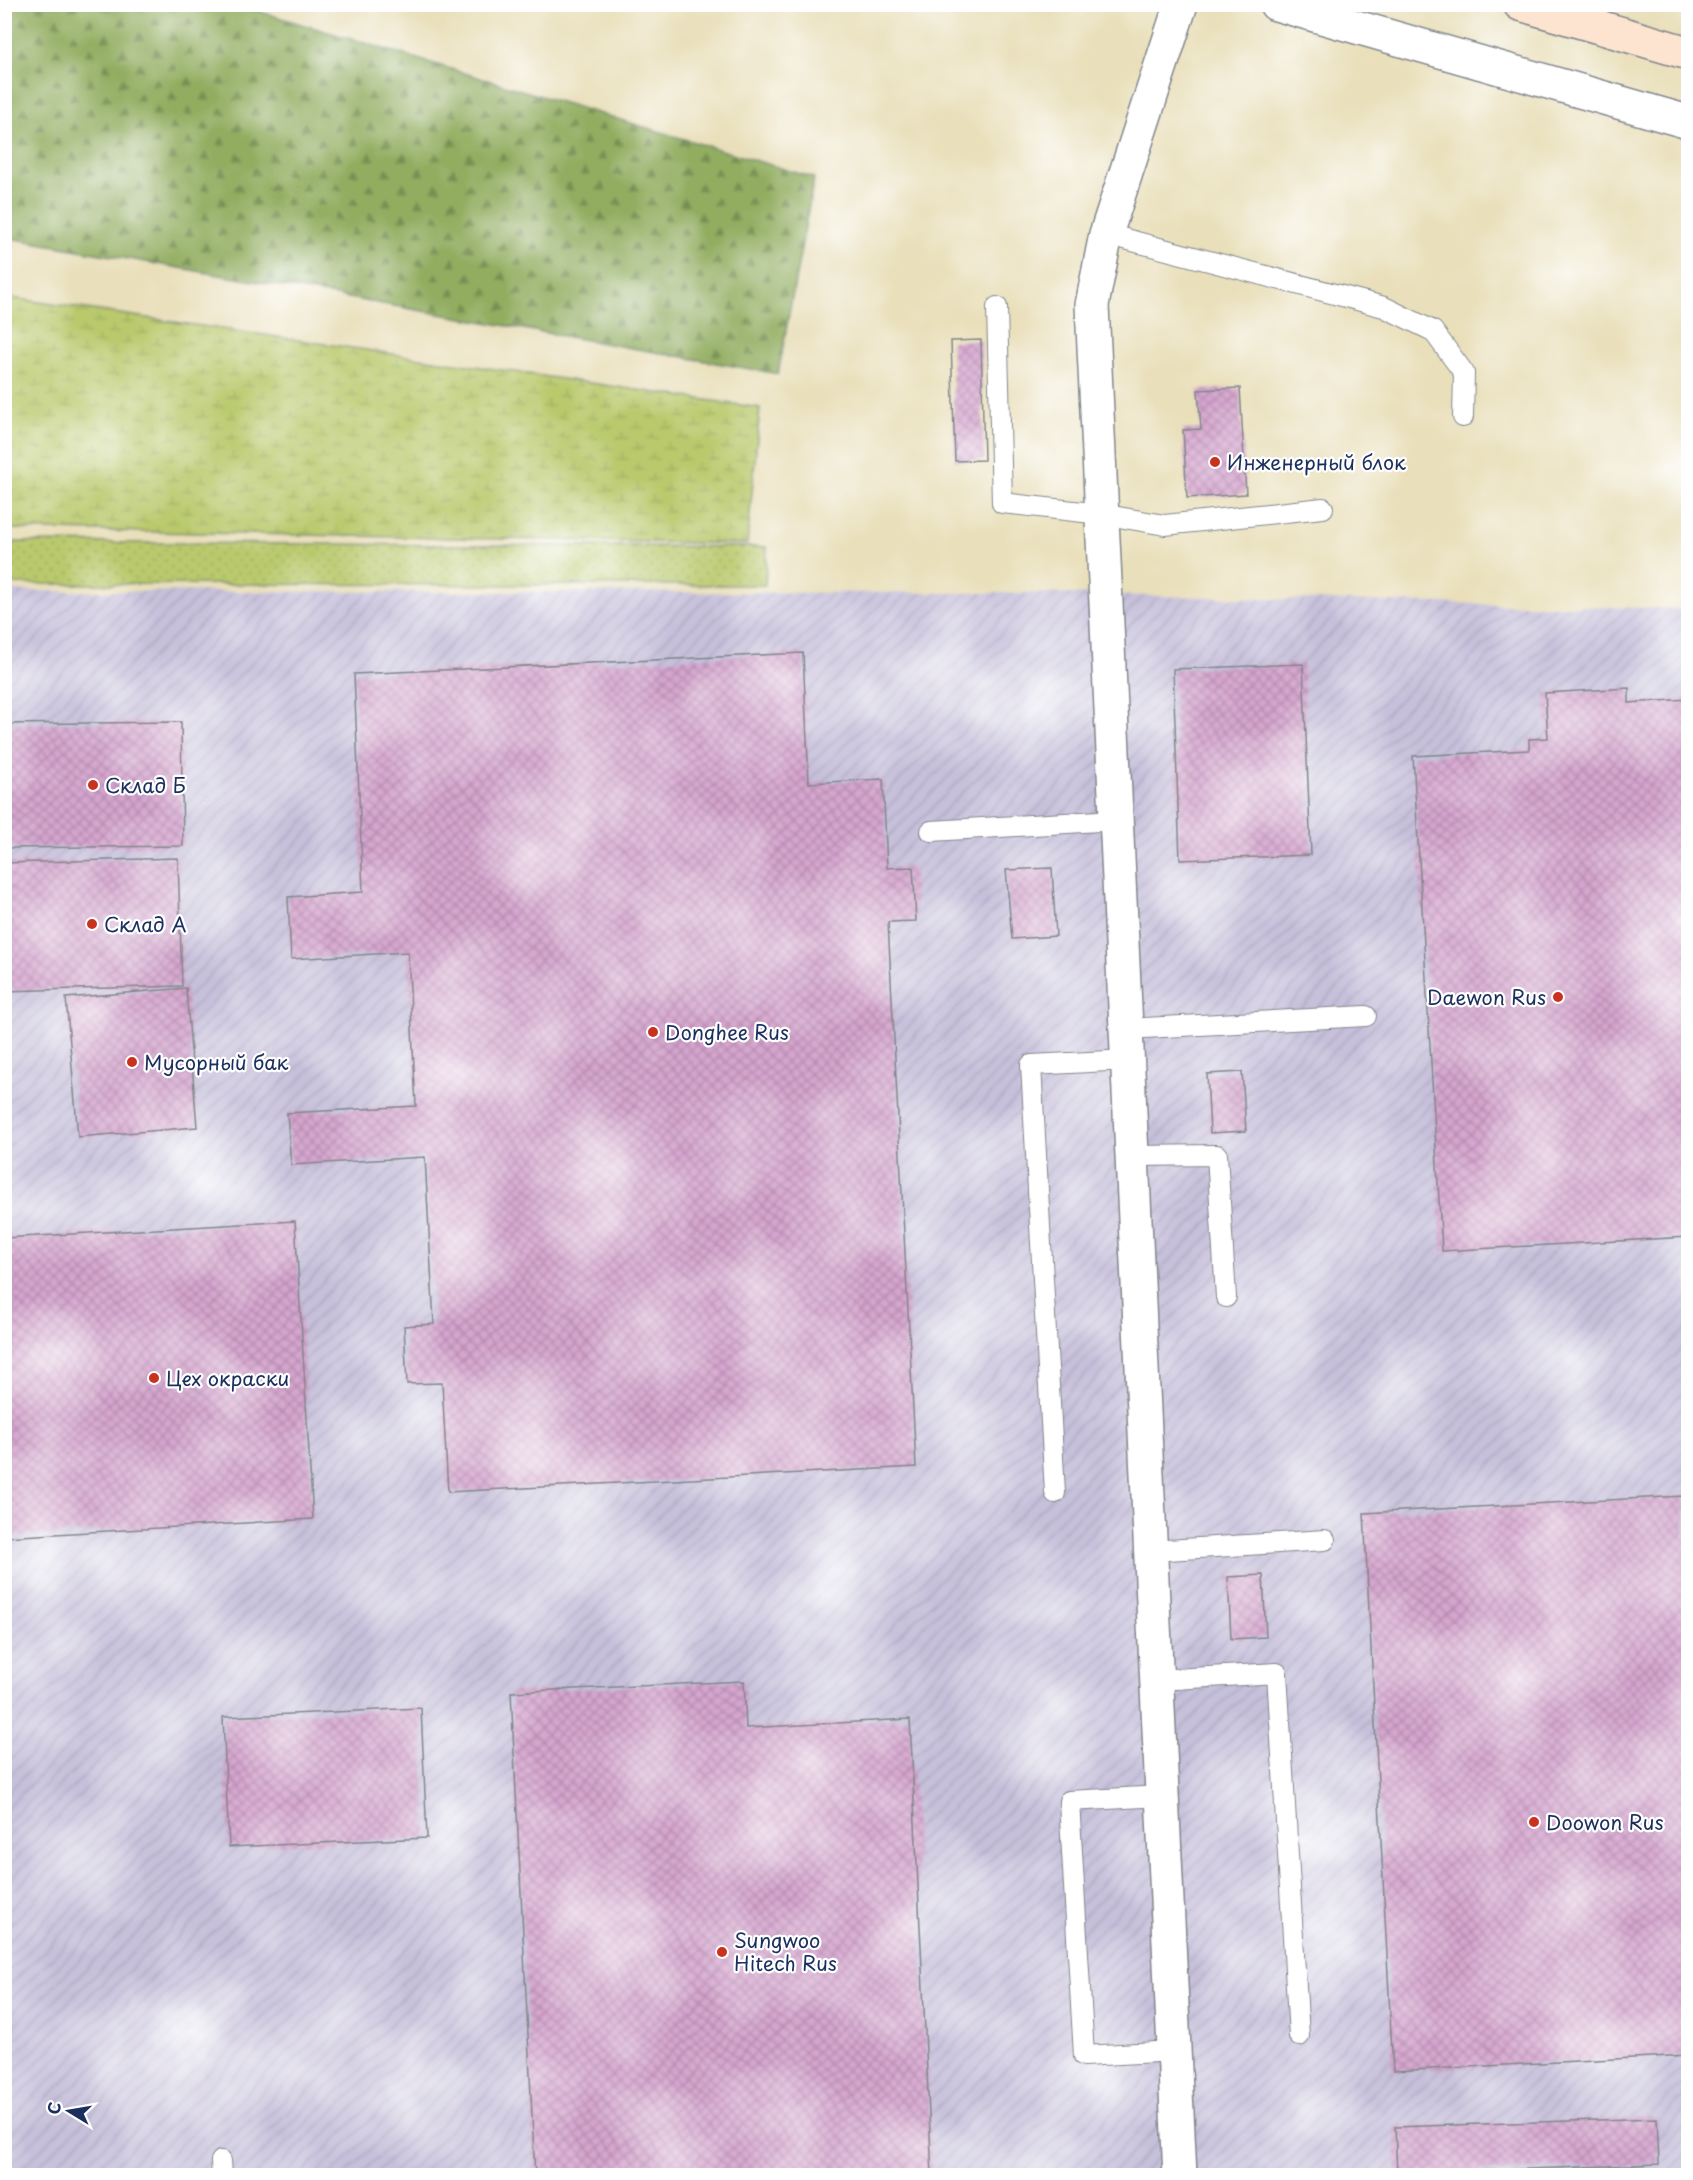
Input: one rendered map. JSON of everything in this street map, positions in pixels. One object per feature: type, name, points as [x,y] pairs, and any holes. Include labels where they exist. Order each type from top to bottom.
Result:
[{"type":"main road","points":[[1520,4],[1689,53]]},
{"type":"street","points":[[1180,2175],[1134,1156],[1092,305],[1106,234],[1181,4]]},
{"type":"street","points":[[1276,4],[1689,122]]},
{"type":"lane","points":[[1106,234],[1384,307],[1433,331],[1464,373],[1463,417]]},
{"type":"lane","points":[[997,307],[1002,503],[1101,514],[1165,525],[1323,508]]},
{"type":"lane","points":[[931,831],[1116,820]]},
{"type":"lane","points":[[1054,1493],[1031,1065],[1127,1044],[1366,1016]]},
{"type":"lane","points":[[1134,1156],[1217,1155],[1226,1297]]},
{"type":"lane","points":[[1151,1551],[1325,1540]]},
{"type":"lane","points":[[1157,1680],[1277,1673],[1299,2036]]},
{"type":"lane","points":[[1162,1796],[1069,1801],[1084,2056],[1174,2051]]},
{"type":"shaded area","points":[[5,591],[1032,593],[1688,609],[1688,2175],[5,2176]]},
{"type":"green space","points":[[4,5],[238,5],[814,178],[778,374],[5,237]]},
{"type":"green space","points":[[5,297],[760,408],[747,544],[5,529]]},
{"type":"green space","points":[[5,542],[767,547],[765,585],[5,584]]},
{"type":"building","points":[[981,340],[984,460],[955,461],[951,341]]},
{"type":"building","name":"Инженерный блок","points":[[1240,388],[1246,494],[1187,498],[1183,430],[1201,429],[1198,390]]},
{"type":"building","name":"Donghee Rus","points":[[803,653],[809,783],[883,779],[887,868],[913,867],[916,921],[888,922],[916,1467],[448,1492],[442,1383],[407,1384],[404,1326],[434,1324],[425,1157],[291,1165],[287,1113],[416,1106],[408,952],[291,959],[288,897],[363,892],[354,674]]},
{"type":"building","points":[[1303,664],[1311,855],[1180,860],[1173,669]]},
{"type":"building","name":"Daewon Rus","points":[[1629,688],[1629,703],[1688,699],[1688,1237],[1442,1251],[1413,756],[1529,750],[1529,739],[1548,738],[1545,693]]},
{"type":"building","name":"Склад Б","points":[[181,722],[183,846],[4,848],[4,724]]},
{"type":"building","name":"Склад А","points":[[178,858],[182,986],[4,991],[4,863]]},
{"type":"building","points":[[1052,868],[1056,936],[1012,939],[1006,870]]},
{"type":"building","name":"Мусорный бак","points":[[186,988],[197,1127],[78,1137],[66,998]]},
{"type":"building","points":[[1242,1072],[1246,1131],[1210,1133],[1207,1074]]},
{"type":"building","name":"Цех окраски","points":[[295,1221],[313,1519],[4,1537],[4,1238]]},
{"type":"building","name":"Doowon Rus","points":[[1684,1496],[1688,1588],[1688,2055],[1393,2071],[1364,1513]]},
{"type":"building","points":[[1263,1575],[1266,1637],[1231,1639],[1228,1577]]},
{"type":"building","name":"Sungwoo Hitech Rus","points":[[744,1681],[746,1728],[910,1719],[932,2176],[535,2176],[511,1692]]},
{"type":"building","points":[[421,1708],[427,1838],[229,1847],[223,1717]]},
{"type":"building","points":[[1657,2118],[1659,2164],[1397,2174],[1395,2127]]},
{"type":"place","name":"Инженерный блок","points":[[1215,462]]},
{"type":"place","name":"Склад Б","points":[[93,785]]},
{"type":"place","name":"Склад А","points":[[92,924]]},
{"type":"place","name":"Daewon Rus","points":[[1558,997]]},
{"type":"place","name":"Donghee Rus","points":[[653,1032]]},
{"type":"place","name":"Мусорный бак","points":[[132,1062]]},
{"type":"place","name":"Цех окраски","points":[[154,1378]]},
{"type":"place","name":"Doowon Rus","points":[[1534,1822]]},
{"type":"place","name":"Sungwoo Hitech Rus","points":[[722,1952]]}]
